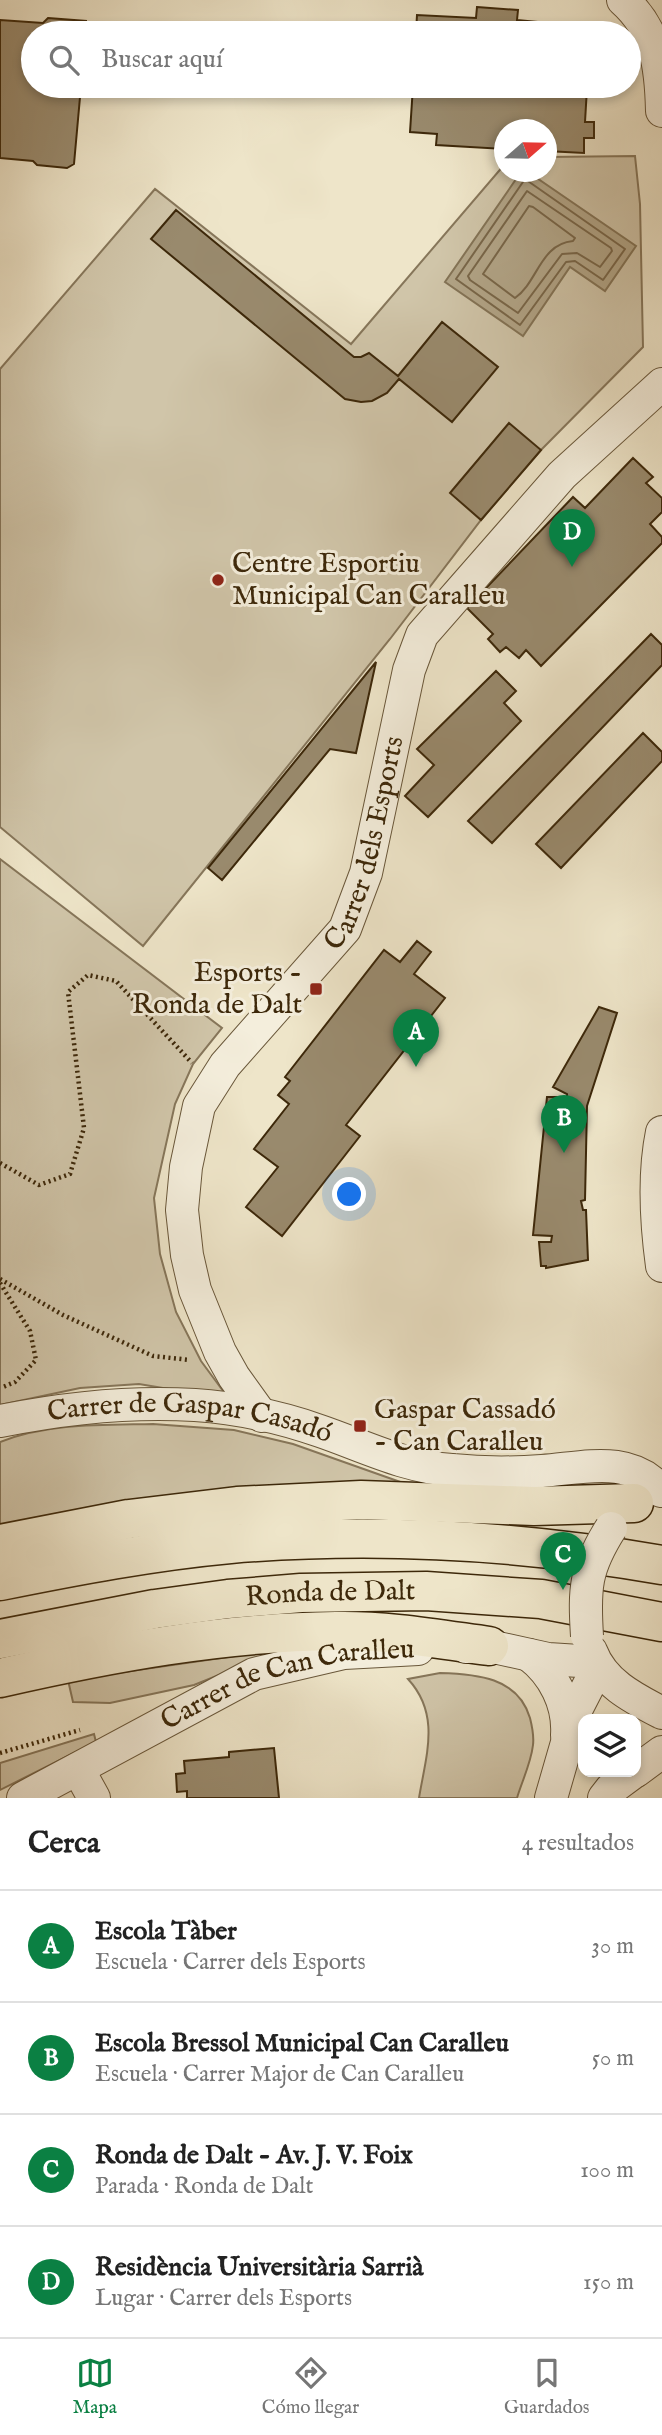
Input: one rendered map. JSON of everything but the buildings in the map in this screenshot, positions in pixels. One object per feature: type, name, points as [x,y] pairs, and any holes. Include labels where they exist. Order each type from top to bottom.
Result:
[{"type":"highway","points":[[0,1544],[129,1519],[237,1506],[361,1500],[534,1506],[642,1503]]},
{"type":"highway","name":"Ronda de Dalt","points":[[0,1581],[147,1555],[228,1544],[336,1539],[401,1538],[533,1547],[662,1565]]},
{"type":"highway","name":"Ronda de Dalt","points":[[0,1639],[155,1609],[301,1593],[426,1591],[541,1599],[662,1622]]},
{"type":"highway","points":[[0,1678],[113,1654],[274,1633],[338,1631],[406,1634],[489,1646]]},
{"type":"street","points":[[623,0],[643,22],[659,50],[662,111]]},
{"type":"street","name":"Carrer dels Esports","points":[[262,1416],[220,1352],[195,1290],[187,1255],[182,1210],[186,1167],[199,1107],[225,1065],[345,929],[366,873],[409,670],[422,635],[562,475],[662,384]]},
{"type":"street","points":[[662,1132],[656,1194],[662,1266]]},
{"type":"street","name":"Carrer de Gaspar Casadó","points":[[0,1420],[68,1409],[144,1404],[243,1410],[321,1431],[403,1463],[451,1470],[540,1472],[604,1465],[621,1467],[651,1479],[642,1503]]},
{"type":"street","points":[[551,1798],[593,1655],[585,1596],[589,1570],[596,1551],[642,1503]]},
{"type":"street","name":"Carrer de Can Caralleu","points":[[23,1798],[254,1674],[344,1653],[489,1646],[548,1659],[593,1655]]},
{"type":"street","points":[[529,1655],[549,1674],[565,1706],[568,1719],[566,1749]]},
{"type":"street","points":[[593,1655],[629,1697],[662,1713]]},
{"type":"street","points":[[641,1767],[662,1752]]},
{"type":"street","points":[[78,1769],[94,1798]]},
{"type":"street","points":[[604,1798],[628,1777]]},
{"type":"path","points":[[0,1163],[39,1185],[70,1174],[84,1129],[68,992],[88,975],[116,981],[213,1084]]},
{"type":"path","points":[[0,1281],[63,1315],[153,1356],[201,1360],[220,1352]]},
{"type":"path","points":[[0,1281],[30,1331],[36,1360],[15,1382],[0,1389]]},
{"type":"shaded area","name":"Centre Esportiu Municipal Can Caralleu","points":[[635,156],[640,204],[643,347],[541,450],[481,520],[390,639],[143,946],[0,827],[0,369],[155,189],[351,344],[494,177],[494,182],[557,182],[557,157]]},
{"type":"shaded area","points":[[0,859],[222,1028],[193,1064],[175,1104],[154,1198],[160,1254],[176,1312],[201,1361],[229,1399],[139,1384],[80,1388],[0,1405]]},
{"type":"shaded area","points":[[153,1424],[234,1430],[293,1444],[423,1490],[0,1536],[0,1442],[56,1428]]},
{"type":"shaded area","points":[[284,1649],[194,1685],[110,1703],[73,1702],[68,1680]]},
{"type":"shaded area","points":[[440,1673],[494,1680],[516,1694],[524,1704],[530,1718],[533,1742],[517,1798],[419,1798],[427,1751],[428,1721],[425,1707],[408,1679]]},
{"type":"shaded area","points":[[94,1734],[96,1742],[0,1790],[0,1763]]},
{"type":"water","points":[[514,182],[543,182],[636,246],[605,291],[570,267],[523,336],[445,282]]},
{"type":"place","name":"Residència Universitària Sarrià","points":[[572,567]]},
{"type":"place","name":"Centre Esportiu Municipal Can Caralleu","points":[[218,580]]},
{"type":"place","name":"Esports - Ronda de Dalt","points":[[316,989]]},
{"type":"place","name":"Escola Tàber","points":[[416,1067]]},
{"type":"place","name":"Escola Bressol Municipal Can Caralleu","points":[[564,1153]]},
{"type":"place","name":"Gaspar Cassadó - Can Caralleu","points":[[360,1426]]},
{"type":"place","name":"Ronda de Dalt - Av. J. V. Foix","points":[[563,1590]]}]
